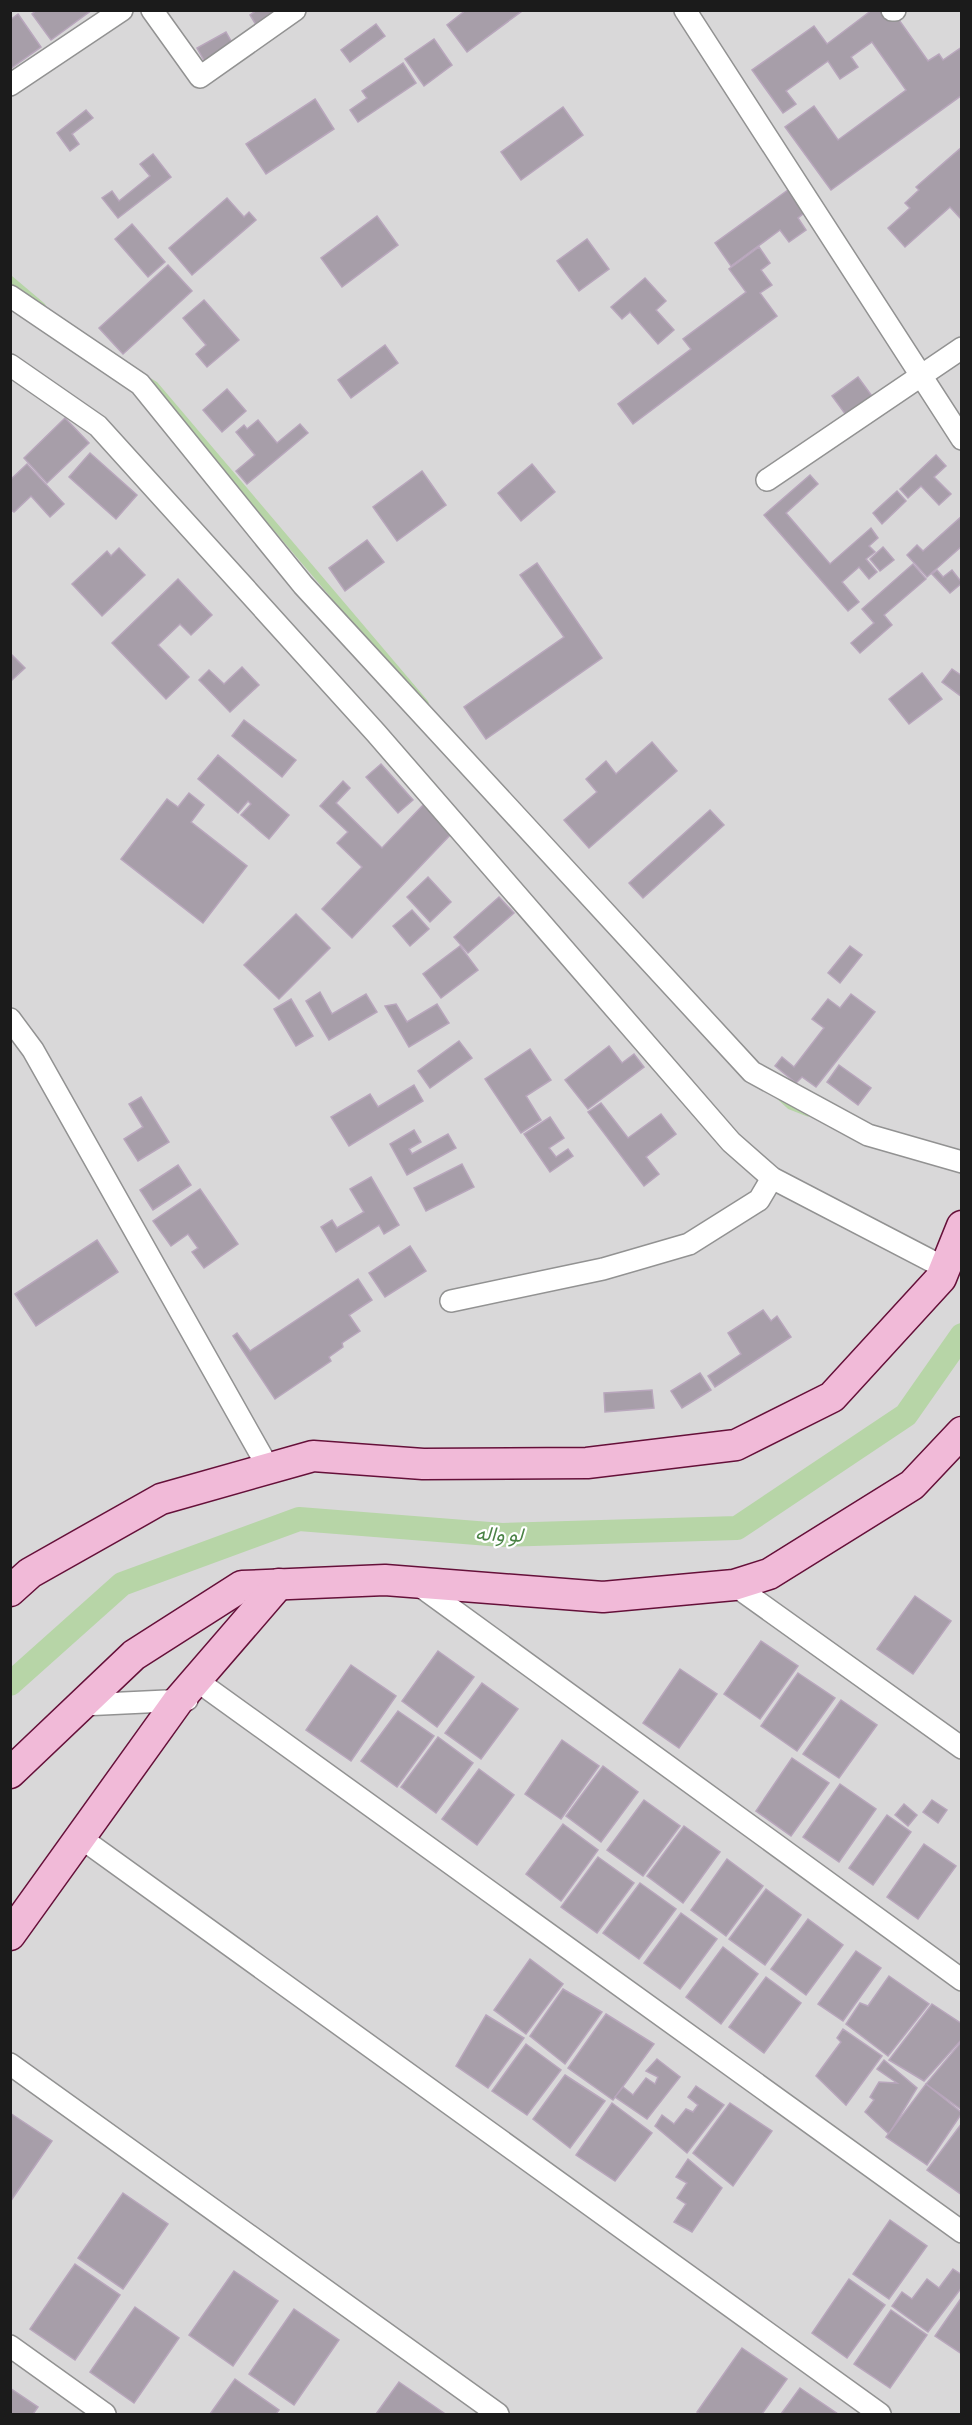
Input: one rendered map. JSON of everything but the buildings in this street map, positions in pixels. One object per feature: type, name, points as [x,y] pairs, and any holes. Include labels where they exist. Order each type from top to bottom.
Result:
[{"type":"street","points":[[10,85],[122,10]]},
{"type":"street","points":[[152,10],[200,77],[295,10]]},
{"type":"street","points":[[685,10],[962,439]]},
{"type":"street","points":[[10,296],[140,384],[303,585],[752,1072],[867,1135],[962,1162]]},
{"type":"street","points":[[768,480],[962,348]]},
{"type":"street","points":[[10,365],[98,426],[376,733],[731,1142],[772,1178],[945,1269]]},
{"type":"street","points":[[10,1019],[33,1050],[269,1469]]},
{"type":"street","points":[[451,1301],[603,1269],[689,1244],[759,1200],[772,1178]]},
{"type":"street","points":[[10,1591],[30,1573],[161,1499],[313,1456],[423,1464],[587,1463],[735,1445],[832,1397],[941,1278],[962,1226]]},
{"type":"street","points":[[10,1773],[134,1655],[242,1586],[385,1580],[603,1597],[734,1585],[769,1574],[912,1485],[962,1432]]},
{"type":"street","points":[[416,1582],[962,1980]]},
{"type":"street","points":[[10,1935],[81,1838],[279,1584]]},
{"type":"street","points":[[734,1585],[962,1748]]},
{"type":"street","points":[[82,1705],[197,1692],[962,2232]]},
{"type":"street","points":[[81,1838],[880,2415]]},
{"type":"street","points":[[10,2064],[498,2415]]},
{"type":"street","points":[[10,2346],[105,2415]]},
{"type":"shaded area","points":[[11,11],[961,11],[961,2414],[11,2414]]},
{"type":"waterway","points":[[10,279],[42,306]]},
{"type":"waterway","points":[[147,380],[155,385],[425,703]]},
{"type":"waterway","points":[[779,1096],[790,1106],[808,1113]]},
{"type":"waterway","name":"لو واله","points":[[10,1684],[122,1584],[299,1519],[502,1535],[737,1528],[906,1415],[962,1335]]}]
